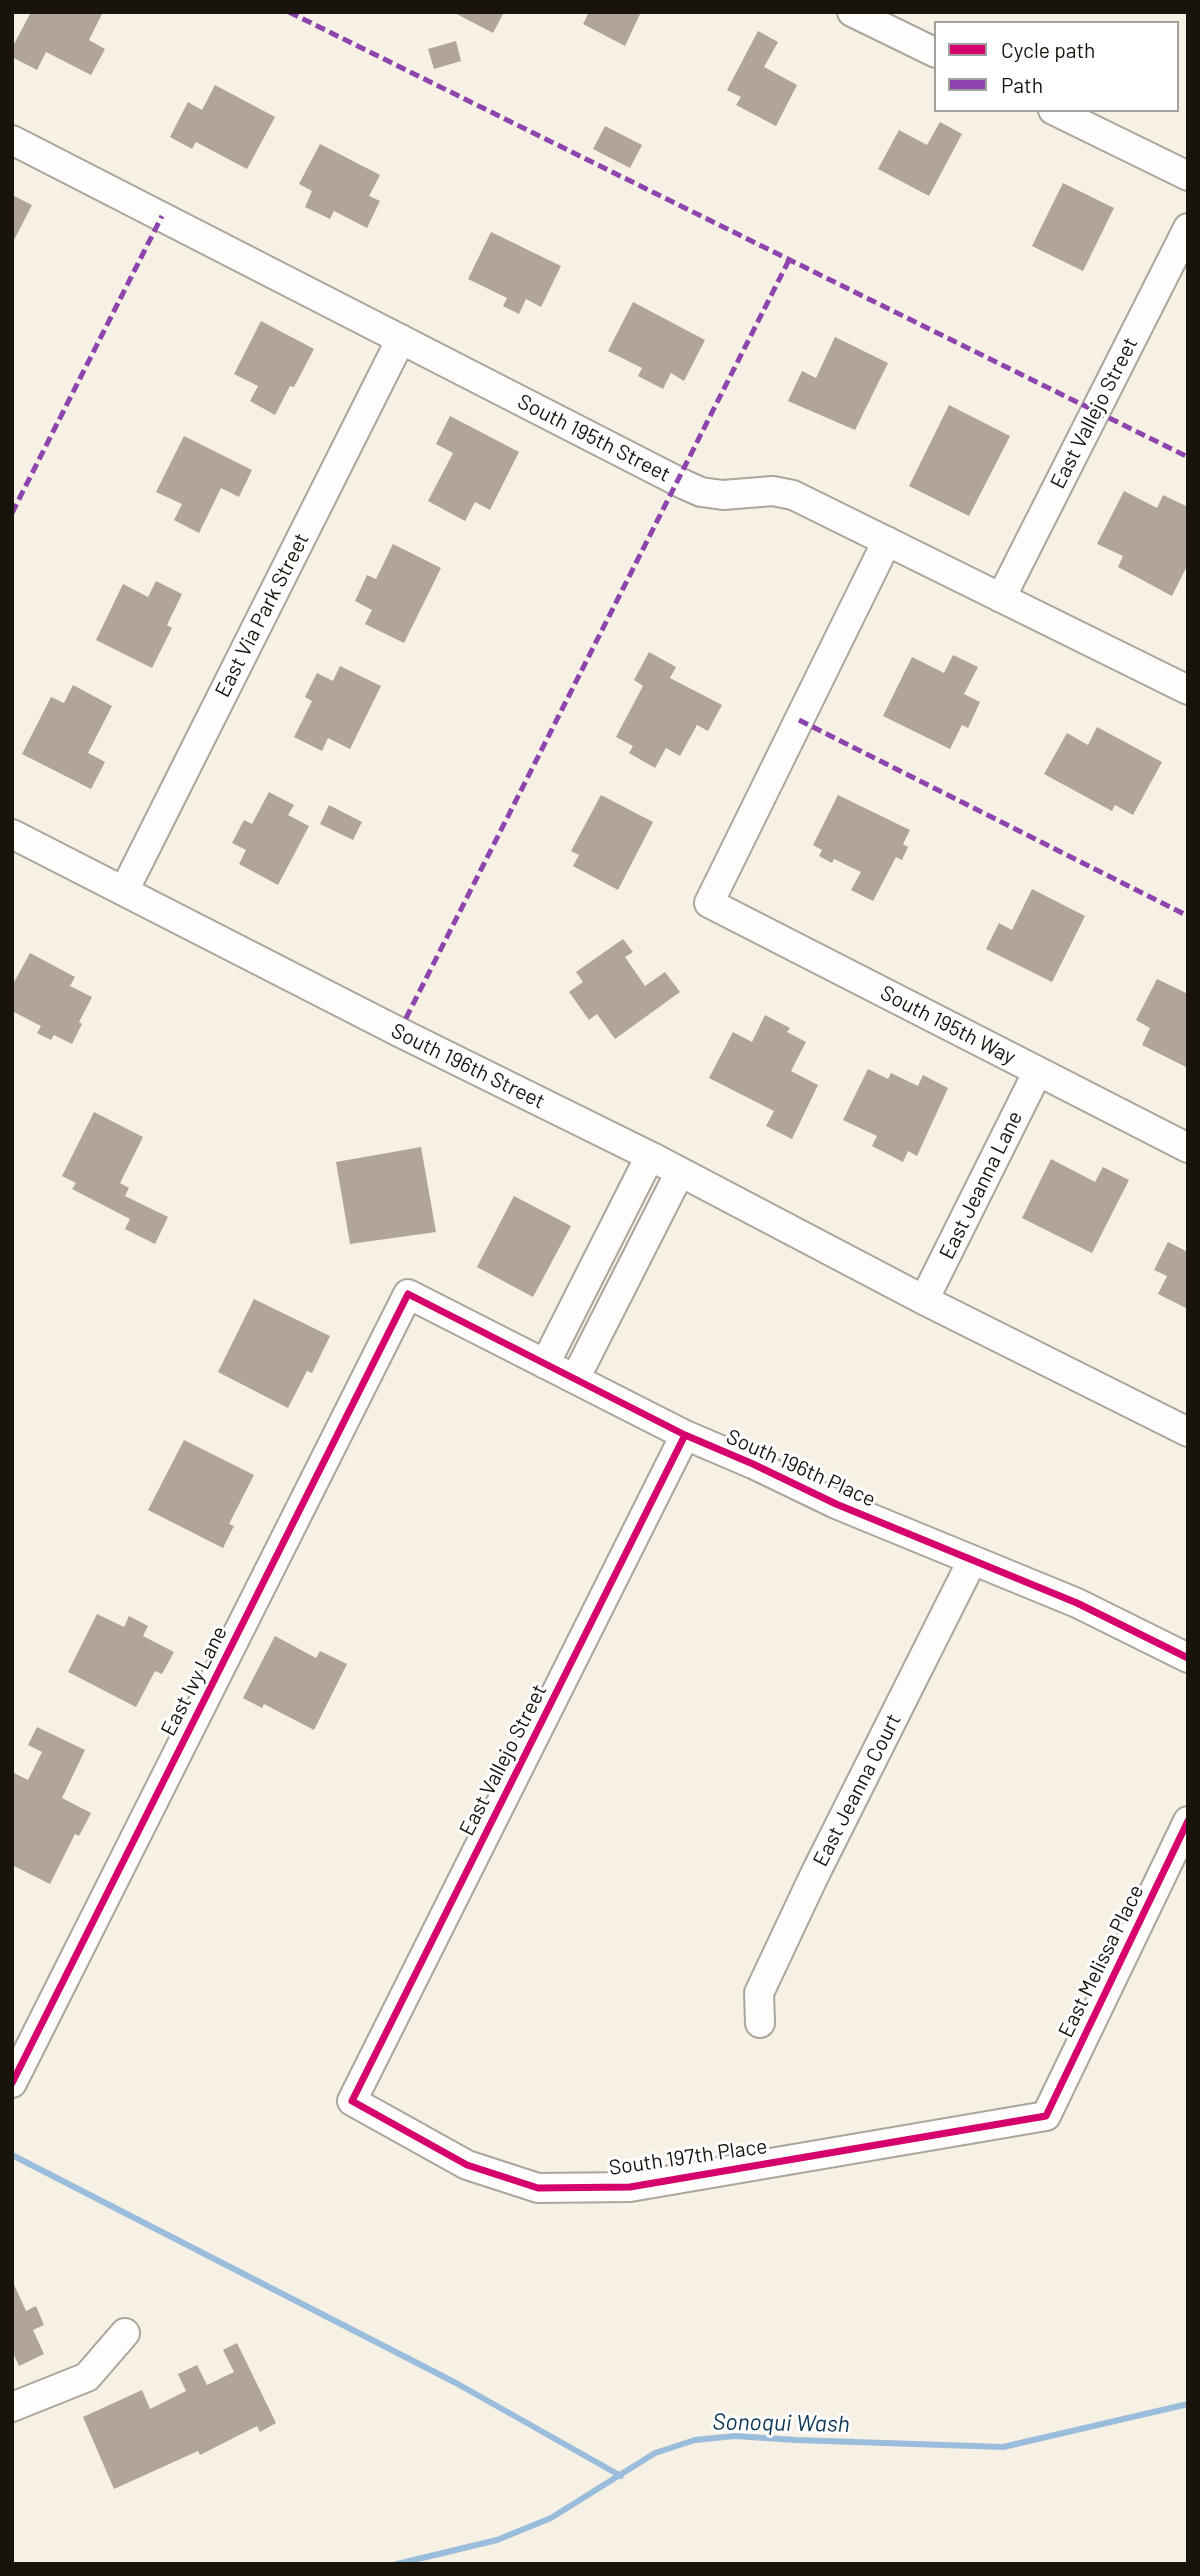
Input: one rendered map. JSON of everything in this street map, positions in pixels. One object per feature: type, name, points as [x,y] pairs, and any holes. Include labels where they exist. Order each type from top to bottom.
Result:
[{"type":"street","points":[[852,12],[934,52]]},
{"type":"street","points":[[1057,112],[1188,176]]},
{"type":"street","name":"South 195th Street","points":[[12,140],[701,492],[723,495],[772,491],[793,495],[1188,690]]},
{"type":"street","name":"East Vallejo Street","points":[[1001,598],[1188,228]]},
{"type":"street","name":"East Via Park Street","points":[[124,891],[401,339]]},
{"type":"street","name":"South 195th Way","points":[[887,541],[709,903],[1188,1148]]},
{"type":"street","name":"South 196th Street","points":[[12,834],[399,1032],[650,1156],[924,1300],[1188,1432]]},
{"type":"street","name":"East Jeanna Lane","points":[[924,1300],[1038,1071]]},
{"type":"street","points":[[545,1364],[650,1156]]},
{"type":"street","points":[[575,1379],[680,1172]]},
{"type":"street","name":"South 196th Place","points":[[408,1294],[685,1435],[836,1504],[1077,1603],[1188,1658]]},
{"type":"street","name":"East Ivy Lane","points":[[12,2083],[408,1294]]},
{"type":"street","points":[[576,1302],[606,1318]]},
{"type":"street","name":"East Vallejo Street","points":[[352,2101],[685,1435]]},
{"type":"street","name":"East Jeanna Court","points":[[760,2023],[759,1993],[764,1981],[972,1561]]},
{"type":"street","name":"East Melissa Place","points":[[1046,2116],[1188,1821]]},
{"type":"street","name":"South 197th Place","points":[[352,2101],[467,2165],[538,2189],[630,2187],[1046,2116]]},
{"type":"street","points":[[12,2407],[87,2377],[125,2333]]},
{"type":"building","points":[[31,12],[103,12],[89,40],[105,49],[91,75],[46,52],[37,70],[12,57],[12,48]]},
{"type":"building","points":[[453,12],[504,12],[493,33]]},
{"type":"building","points":[[589,12],[641,12],[625,46],[583,24]]},
{"type":"building","points":[[758,31],[778,42],[764,67],[797,85],[776,126],[736,105],[741,97],[727,90]]},
{"type":"building","points":[[456,41],[461,61],[434,69],[428,49]]},
{"type":"building","points":[[215,85],[275,117],[247,169],[196,142],[192,149],[170,137],[188,102],[202,110]]},
{"type":"building","points":[[940,122],[962,134],[929,196],[878,169],[899,130],[927,145]]},
{"type":"building","points":[[605,126],[642,145],[630,168],[593,149]]},
{"type":"building","points":[[320,144],[380,175],[369,196],[380,201],[367,228],[334,211],[330,219],[305,207],[312,191],[299,184]]},
{"type":"building","points":[[1063,183],[1114,208],[1083,271],[1032,246]]},
{"type":"building","points":[[12,195],[32,205],[12,244]]},
{"type":"building","points":[[491,232],[561,266],[541,307],[526,299],[519,314],[503,306],[507,298],[468,279]]},
{"type":"building","points":[[633,302],[705,340],[684,381],[671,373],[663,389],[638,376],[642,368],[608,351]]},
{"type":"building","points":[[261,321],[314,349],[294,387],[290,386],[275,415],[250,401],[258,386],[234,374]]},
{"type":"building","points":[[835,337],[888,363],[855,430],[788,401],[802,371],[816,378]]},
{"type":"building","points":[[949,405],[1010,436],[969,516],[909,486]]},
{"type":"building","points":[[450,416],[519,452],[490,510],[475,502],[465,521],[428,501],[453,453],[436,444]]},
{"type":"building","points":[[184,436],[252,470],[239,497],[221,488],[199,533],[174,520],[182,504],[156,492]]},
{"type":"building","points":[[1124,491],[1157,508],[1163,495],[1188,507],[1188,564],[1172,596],[1118,567],[1123,556],[1097,544]]},
{"type":"building","points":[[393,544],[441,568],[404,643],[365,624],[372,610],[355,601],[367,575],[376,579]]},
{"type":"building","points":[[156,581],[182,594],[167,625],[172,628],[152,668],[96,640],[123,584],[148,597]]},
{"type":"building","points":[[649,652],[676,667],[670,678],[722,705],[708,731],[697,725],[680,756],[666,748],[655,768],[629,753],[633,746],[616,737],[643,686],[634,680]]},
{"type":"building","points":[[953,655],[978,667],[964,694],[980,702],[968,728],[962,725],[950,749],[883,716],[912,657],[944,673]]},
{"type":"building","points":[[340,666],[381,686],[350,749],[328,738],[322,751],[294,737],[312,701],[305,697],[317,673],[333,681]]},
{"type":"building","points":[[73,685],[112,706],[88,753],[105,762],[91,789],[22,754],[51,697],[64,703]]},
{"type":"building","points":[[1097,727],[1162,762],[1133,815],[1115,805],[1112,811],[1044,774],[1067,733],[1088,745]]},
{"type":"building","points":[[269,792],[294,805],[288,815],[309,826],[278,885],[239,864],[246,850],[232,843],[244,820],[252,824]]},
{"type":"building","points":[[601,795],[653,822],[618,890],[573,866],[579,855],[571,851]]},
{"type":"building","points":[[838,795],[910,830],[903,844],[908,847],[902,860],[896,857],[873,901],[851,890],[861,872],[834,859],[832,863],[819,856],[822,850],[813,845]]},
{"type":"building","points":[[329,805],[362,822],[353,840],[320,824]]},
{"type":"building","points":[[1032,889],[1085,916],[1052,982],[986,949],[999,923],[1012,930]]},
{"type":"building","points":[[623,939],[633,952],[625,957],[645,986],[665,972],[680,992],[615,1039],[597,1014],[589,1020],[569,992],[583,982],[576,972]]},
{"type":"building","points":[[30,953],[75,977],[70,986],[92,997],[79,1022],[82,1024],[72,1044],[54,1035],[51,1040],[37,1033],[41,1026],[12,1011],[12,986]]},
{"type":"building","points":[[1157,979],[1188,994],[1188,1068],[1142,1045],[1150,1028],[1136,1020]]},
{"type":"building","points":[[765,1015],[790,1028],[787,1032],[806,1042],[791,1071],[818,1085],[792,1139],[766,1126],[774,1111],[709,1078],[733,1032],[752,1042]]},
{"type":"building","points":[[868,1069],[888,1079],[891,1073],[918,1086],[923,1075],[948,1088],[917,1156],[908,1151],[903,1162],[872,1146],[877,1136],[843,1120]]},
{"type":"building","points":[[94,1112],[143,1137],[120,1183],[129,1188],[125,1196],[168,1217],[155,1244],[125,1229],[130,1219],[72,1189],[76,1183],[62,1176]]},
{"type":"building","points":[[421,1147],[436,1232],[350,1244],[336,1162]]},
{"type":"building","points":[[1051,1159],[1095,1182],[1103,1167],[1129,1180],[1092,1253],[1022,1218]]},
{"type":"building","points":[[514,1196],[571,1226],[533,1297],[477,1267]]},
{"type":"building","points":[[1168,1242],[1188,1252],[1188,1309],[1158,1294],[1167,1276],[1154,1270]]},
{"type":"building","points":[[254,1299],[330,1336],[312,1373],[307,1371],[288,1408],[218,1372]]},
{"type":"building","points":[[184,1440],[254,1475],[229,1524],[234,1526],[223,1548],[148,1510]]},
{"type":"building","points":[[97,1614],[124,1627],[129,1616],[148,1626],[143,1636],[174,1652],[162,1674],[155,1671],[136,1707],[68,1672]]},
{"type":"building","points":[[275,1636],[316,1658],[320,1651],[347,1664],[314,1730],[264,1704],[262,1708],[243,1698]]},
{"type":"building","points":[[37,1727],[85,1750],[62,1798],[91,1813],[79,1836],[75,1834],[50,1884],[12,1865],[12,1772],[28,1780],[42,1752],[28,1745]]},
{"type":"building","points":[[12,2280],[26,2311],[36,2306],[44,2325],[33,2330],[44,2354],[19,2366],[12,2351]]},
{"type":"building","points":[[237,2343],[276,2423],[260,2432],[257,2426],[200,2455],[198,2451],[114,2489],[83,2417],[142,2390],[150,2409],[186,2391],[178,2374],[197,2365],[207,2385],[234,2372],[223,2350]]},
{"type":"waterway","points":[[12,2155],[456,2383],[621,2476]]},
{"type":"waterway","name":"Sonoqui Wash","points":[[397,2564],[497,2540],[551,2518],[655,2453],[695,2440],[735,2436],[1003,2447],[1188,2404]]},
{"type":"marked path","points":[[289,12],[1188,457]]},
{"type":"marked path","points":[[12,513],[162,216]]},
{"type":"marked path","points":[[399,1032],[789,260]]},
{"type":"marked path","points":[[799,720],[1188,916]]},
{"type":"cycle path","points":[[12,2083],[408,1294],[685,1435],[836,1504],[1077,1603],[1188,1658]]},
{"type":"cycle path","points":[[685,1435],[352,2101],[467,2165],[538,2188],[630,2187],[1046,2116],[1188,1821]]}]
